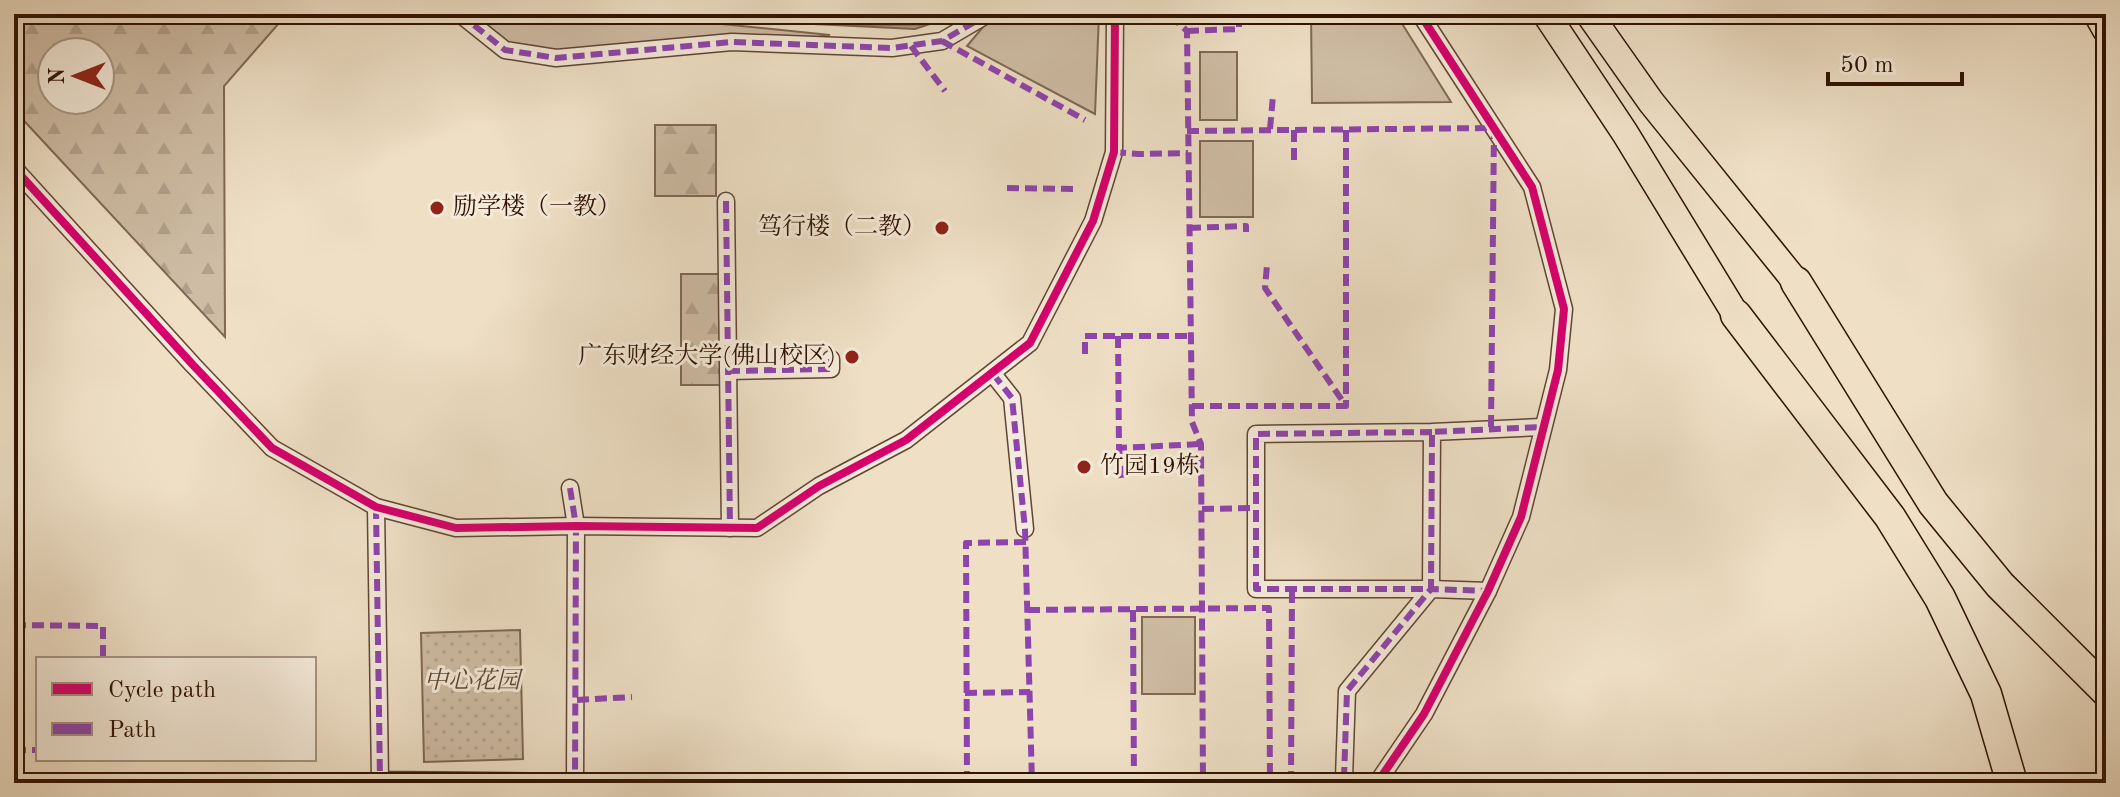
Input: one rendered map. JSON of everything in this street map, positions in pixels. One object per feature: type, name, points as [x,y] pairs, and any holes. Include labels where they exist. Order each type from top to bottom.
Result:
[{"type":"highway","points":[[1546,14],[1625,133],[1736,315],[1890,517],[1940,598],[1986,694],[2012,783]]},
{"type":"highway","points":[[1589,14],[1651,102],[1796,282],[1933,503],[2000,585],[2106,691]]},
{"type":"highway","points":[[2097,14],[2106,30]]},
{"type":"street","points":[[460,14],[505,50],[556,58],[732,42],[892,48],[942,41],[988,14]]},
{"type":"street","points":[[14,168],[272,448],[376,507],[456,528],[757,528],[819,486],[906,440],[1030,343],[1093,221],[1114,152],[1115,14]]},
{"type":"street","points":[[1377,783],[1424,714],[1488,591],[1521,517],[1558,370],[1564,309],[1532,187],[1420,14]]},
{"type":"street","points":[[726,201],[730,528]]},
{"type":"street","points":[[728,371],[831,369],[831,359]]},
{"type":"street","points":[[993,374],[1012,398],[1025,529]]},
{"type":"street","points":[[1488,591],[1256,589],[1256,434],[1542,427]]},
{"type":"street","points":[[1344,778],[1347,691],[1431,589],[1432,432]]},
{"type":"street","points":[[376,507],[380,780],[575,782],[576,526],[570,488]]},
{"type":"green space","points":[[14,14],[287,14],[224,86],[225,337],[14,110]]},
{"type":"green space","points":[[476,14],[597,14],[614,18],[692,21],[830,35],[798,40],[562,51],[507,44]]},
{"type":"green space","points":[[994,14],[1099,14],[1095,114],[967,46]]},
{"type":"green space","points":[[1311,14],[1396,14],[1451,102],[1312,103]]},
{"type":"green space","points":[[1200,52],[1237,52],[1237,120],[1200,120]]},
{"type":"green space","points":[[655,125],[716,125],[716,196],[655,196]]},
{"type":"green space","points":[[1200,141],[1253,141],[1253,217],[1200,217]]},
{"type":"green space","points":[[681,274],[720,274],[720,385],[681,385]]},
{"type":"green space","points":[[1142,617],[1195,617],[1195,694],[1142,694]]},
{"type":"green space","name":"中心花园","points":[[520,630],[523,759],[424,762],[421,633]]},
{"type":"water","points":[[731,14],[960,14],[915,29],[793,23]]},
{"type":"marked path","points":[[460,14],[505,50],[556,58],[732,42],[892,48],[942,41],[988,14]]},
{"type":"marked path","points":[[1174,14],[1174,19],[1187,31],[1192,422],[1201,444],[1203,783]]},
{"type":"marked path","points":[[1187,31],[1239,29],[1239,14]]},
{"type":"marked path","points":[[942,41],[1085,120]]},
{"type":"marked path","points":[[911,46],[945,91]]},
{"type":"marked path","points":[[1270,129],[1273,96]]},
{"type":"marked path","points":[[1187,131],[1494,128],[1491,429]]},
{"type":"marked path","points":[[1294,130],[1294,160]]},
{"type":"marked path","points":[[1346,130],[1346,406]]},
{"type":"marked path","points":[[1114,152],[1188,153]]},
{"type":"marked path","points":[[1007,188],[1077,189]]},
{"type":"marked path","points":[[726,201],[730,528]]},
{"type":"marked path","points":[[1189,228],[1246,226],[1246,232]]},
{"type":"marked path","points":[[1192,406],[1346,406],[1265,288],[1267,265]]},
{"type":"marked path","points":[[1085,354],[1085,336],[1192,336]]},
{"type":"marked path","points":[[1118,336],[1119,448],[1201,444]]},
{"type":"marked path","points":[[728,371],[831,369],[831,359]]},
{"type":"marked path","points":[[993,374],[1012,398],[1025,529],[1032,783]]},
{"type":"marked path","points":[[1432,432],[1256,434],[1256,589],[1431,589],[1432,432],[1542,427]]},
{"type":"marked path","points":[[1119,448],[1122,482]]},
{"type":"marked path","points":[[570,488],[576,526],[575,783]]},
{"type":"marked path","points":[[376,507],[380,780],[575,782]]},
{"type":"marked path","points":[[1202,509],[1255,508]]},
{"type":"marked path","points":[[967,783],[966,543],[1026,542]]},
{"type":"marked path","points":[[1291,783],[1292,589]]},
{"type":"marked path","points":[[1381,777],[1344,778],[1347,691],[1431,589],[1488,591]]},
{"type":"marked path","points":[[1028,610],[1269,608],[1270,783]]},
{"type":"marked path","points":[[1133,610],[1134,783]]},
{"type":"marked path","points":[[14,625],[103,626],[103,657]]},
{"type":"marked path","points":[[965,693],[1030,692]]},
{"type":"marked path","points":[[577,700],[632,697]]},
{"type":"marked path","points":[[14,750],[36,750]]},
{"type":"marked path","points":[[1244,783],[1270,782]]},
{"type":"cycle path","points":[[14,168],[272,448],[376,507],[456,528],[757,528],[819,486],[906,440],[1030,343],[1093,221],[1114,152],[1115,14]]},
{"type":"cycle path","points":[[1377,783],[1424,714],[1488,591],[1521,517],[1558,370],[1564,309],[1532,187],[1420,14]]},
{"type":"place","name":"励学楼（一教）","points":[[437,208]]},
{"type":"place","name":"笃行楼（二教）","points":[[942,228]]},
{"type":"place","name":"广东财经大学(佛山校区)","points":[[852,357]]},
{"type":"place","name":"竹园19栋","points":[[1084,467]]}]
